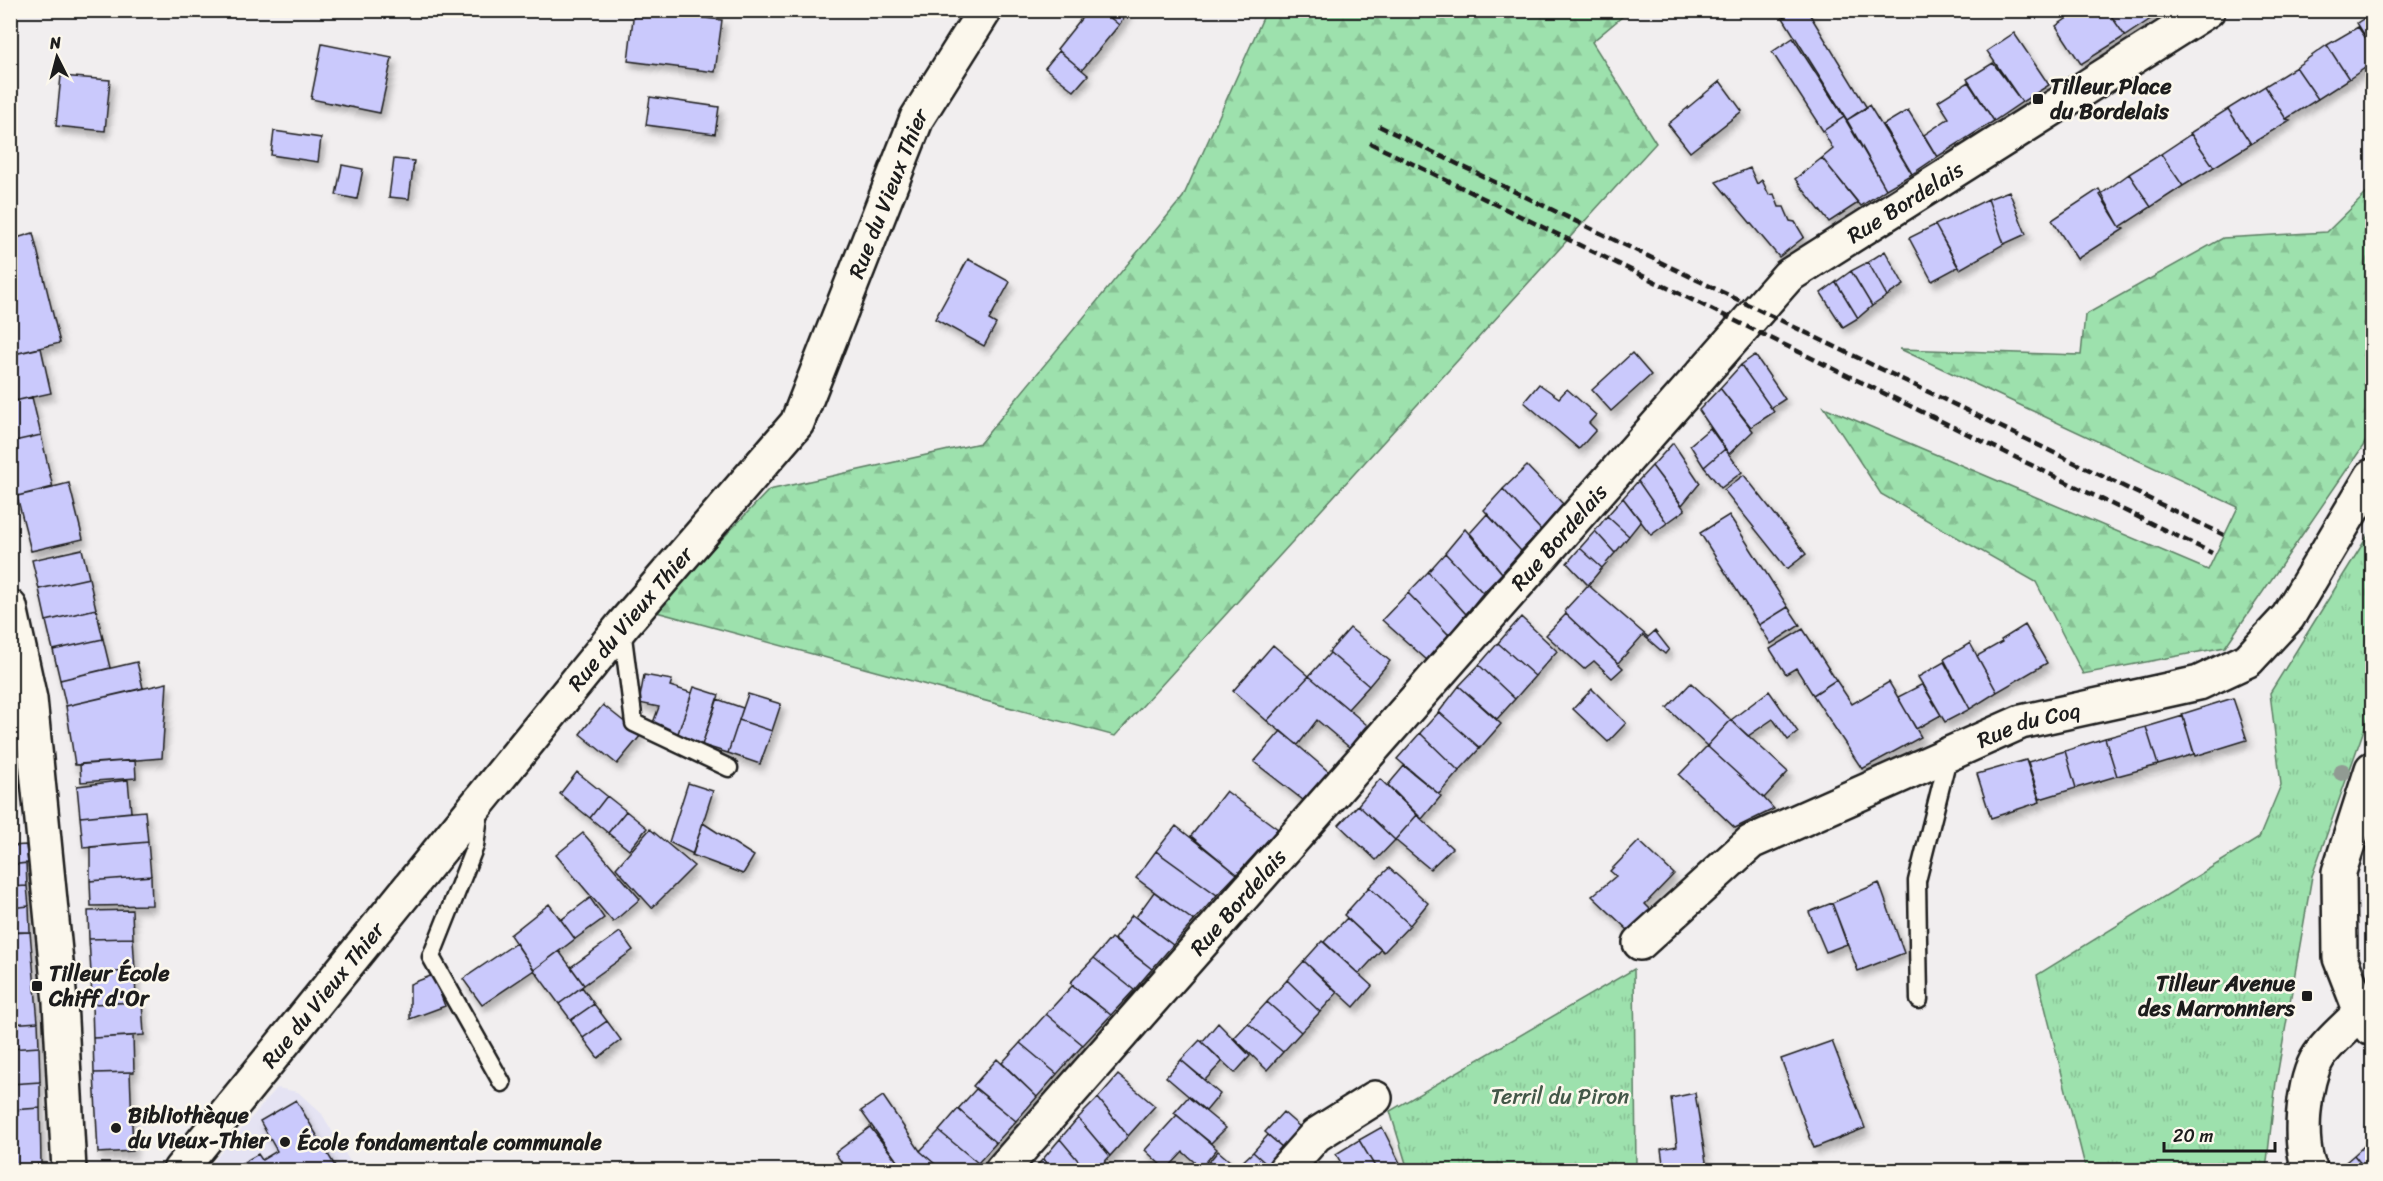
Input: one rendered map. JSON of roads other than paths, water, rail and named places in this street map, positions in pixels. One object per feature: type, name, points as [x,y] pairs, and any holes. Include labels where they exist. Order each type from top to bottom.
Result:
[{"type":"street","name":"Rue du Vieux Thier","points":[[180,1170],[622,626],[797,423],[917,118],[985,10]]},
{"type":"street","name":"Rue Bordelais","points":[[1002,1170],[1788,276],[2208,10]]},
{"type":"street","name":"Rue du Coq","points":[[1640,943],[1751,842],[2022,722],[2199,683],[2248,660],[2288,617],[2373,476]]},
{"type":"street","points":[[10,607],[30,699],[60,1002],[69,1170]]},
{"type":"street","points":[[2311,1170],[2305,1159],[2303,1108],[2318,1057],[2367,1020],[2340,958],[2339,872],[2373,769]]},
{"type":"street","points":[[1284,1170],[1316,1135],[1375,1098]]},
{"type":"lane","points":[[622,626],[634,723],[729,768]]},
{"type":"lane","points":[[1919,1000],[1917,881],[1949,754]]},
{"type":"lane","points":[[481,799],[475,846],[431,957],[502,1083]]},
{"type":"railway","points":[[1379,126],[2224,535]]},
{"type":"railway","points":[[1370,143],[2212,553]]},
{"type":"place","name":"Tilleur Place du Bordelais","points":[[2038,99]]},
{"type":"place","name":"Tilleur École Chiff d'Or","points":[[37,986]]},
{"type":"place","name":"Tilleur Avenue des Marronniers","points":[[2307,996]]},
{"type":"place","name":"Bibliothèque du Vieux-Thier","points":[[116,1128]]},
{"type":"place","name":"École fondamentale communale","points":[[285,1142]]},
{"type":"park label","name":"Terril du Piron","points":[[1560,1096]]}]
